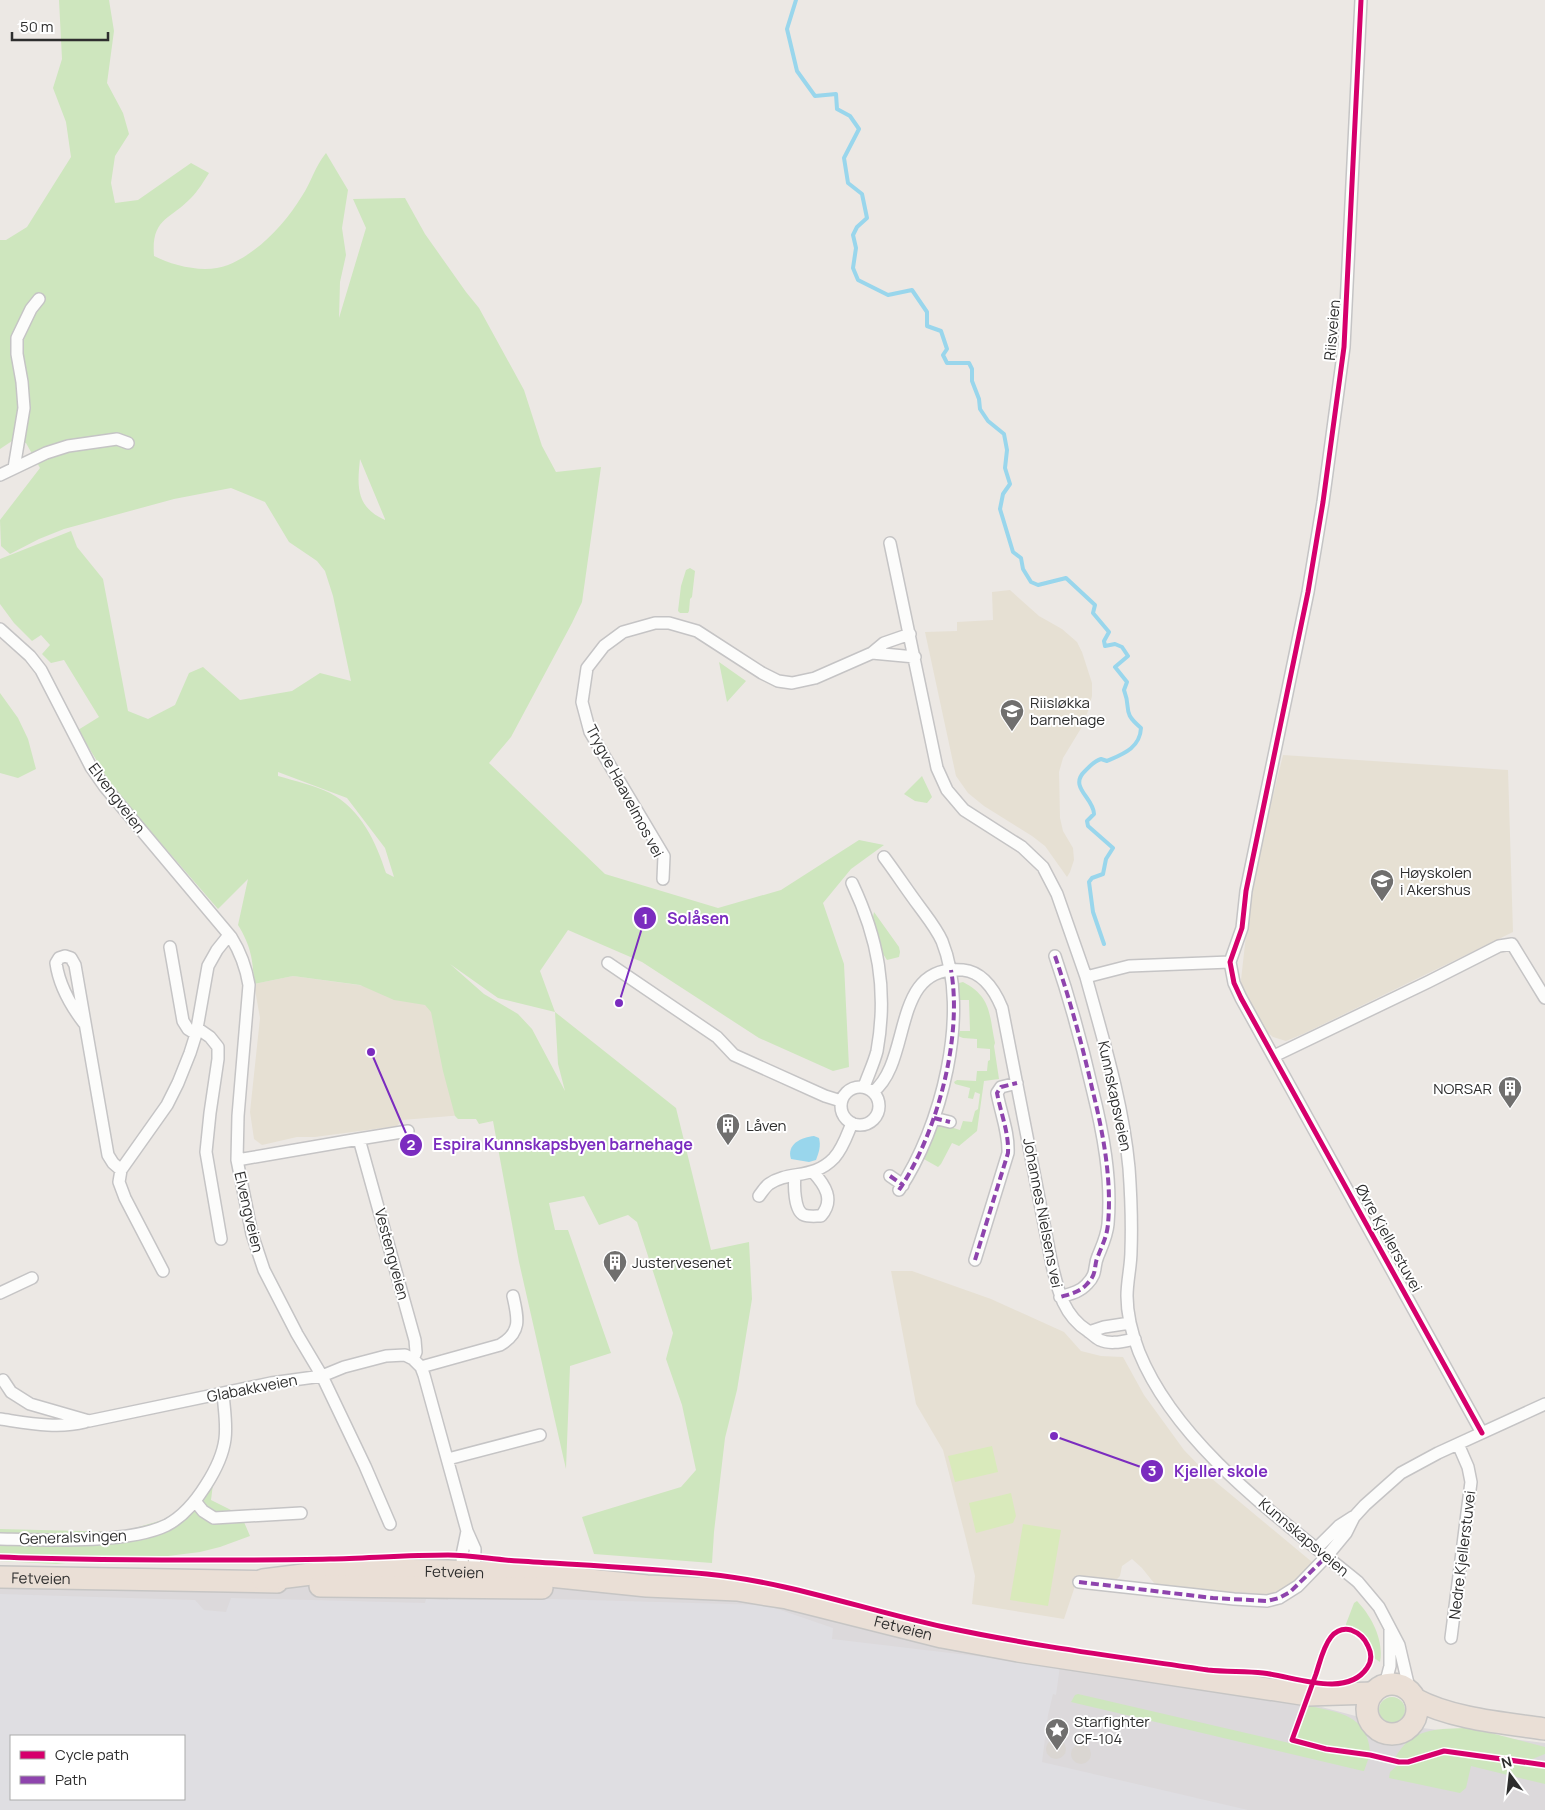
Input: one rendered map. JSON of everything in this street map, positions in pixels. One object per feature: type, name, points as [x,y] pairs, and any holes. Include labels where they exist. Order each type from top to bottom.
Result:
[{"type":"highway","name":"Fetveien","points":[[0,1577],[263,1580],[310,1585],[468,1577],[532,1588],[647,1586],[755,1592],[793,1599],[942,1638],[1308,1695],[1369,1719]]},
{"type":"highway","points":[[1478,1720],[1411,1725],[1401,1732],[1388,1734],[1376,1728],[1369,1719],[1367,1705],[1379,1689],[1399,1685],[1412,1696],[1436,1708],[1478,1720],[1545,1729]]},
{"type":"highway","name":"Fetveien","points":[[1308,1695],[1379,1689]]},
{"type":"highway","points":[[1411,1725],[1416,1712],[1412,1696]]},
{"type":"street","name":"Riisveien","points":[[1230,962],[1242,928],[1246,891],[1295,658],[1323,502],[1344,347],[1361,0]]},
{"type":"street","points":[[14,468],[24,408],[17,354],[17,338],[31,309],[39,298]]},
{"type":"street","points":[[0,475],[46,453],[68,446],[117,439],[128,443]]},
{"type":"street","name":"Kunnskapsveien","points":[[890,543],[937,768],[946,790],[964,810],[1022,847],[1043,867],[1057,894],[1086,977],[1102,1033],[1125,1135],[1131,1218],[1131,1262],[1127,1296],[1134,1339],[1153,1380],[1170,1406],[1197,1440],[1247,1490],[1358,1582],[1374,1600],[1384,1615],[1403,1655],[1412,1696]]},
{"type":"street","name":"Trygve Haavelmos vei","points":[[664,879],[664,856],[590,732],[582,702],[587,668],[604,646],[630,629],[668,622],[697,631],[762,673],[778,681],[792,683],[816,678],[872,653],[884,643],[910,634]]},
{"type":"street","name":"Elvengveien","points":[[0,629],[30,656],[41,670],[91,768],[105,787],[229,935],[242,954],[248,985],[238,1116],[237,1160],[252,1234],[264,1270],[297,1334],[322,1376],[390,1524]]},
{"type":"street","name":"Trygve Haavelmos vei","points":[[872,653],[915,657]]},
{"type":"street","points":[[884,857],[932,924],[941,940],[951,970],[954,1018],[952,1041],[934,1118],[901,1188],[890,1176]]},
{"type":"street","points":[[852,883],[864,908],[877,949],[881,1012],[869,1089],[879,1102],[877,1115],[868,1123],[862,1125],[852,1123],[843,1114],[841,1101],[852,1088],[869,1089],[880,1086],[888,1072],[914,993],[928,978],[951,970]]},
{"type":"street","points":[[163,1271],[125,1198],[119,1182],[122,1170],[168,1103],[184,1070],[196,1031],[208,966],[217,950],[229,935]]},
{"type":"street","points":[[1086,977],[1129,966],[1230,962],[1234,983],[1241,998],[1274,1056],[1499,946],[1512,944],[1545,998]]},
{"type":"street","name":"Elvengveien","points":[[170,947],[183,1021],[188,1029],[210,1037],[218,1047],[206,1152],[221,1239]]},
{"type":"street","points":[[84,1023],[73,1009],[57,973],[56,963],[59,958],[65,956],[70,958],[75,965],[108,1156],[122,1170]]},
{"type":"street","points":[[1055,956],[1080,1036],[1101,1127],[1108,1193],[1108,1225],[1104,1244],[1096,1258],[1096,1269],[1086,1285],[1079,1291],[1060,1298]]},
{"type":"street","points":[[608,963],[717,1037],[734,1055],[825,1096],[841,1101]]},
{"type":"street","name":"Johannes Nielsens vei","points":[[951,970],[971,972],[989,985],[1002,1008],[1018,1083],[1044,1227],[1060,1298],[1078,1325],[1098,1340],[1121,1342],[1134,1339]]},
{"type":"street","name":"Øvre Kjellerstuvei","points":[[1274,1056],[1482,1433]]},
{"type":"street","name":"Johannes Nielsens vei","points":[[975,1260],[1008,1153],[1008,1139],[997,1093],[1001,1087],[1018,1083]]},
{"type":"street","points":[[934,1118],[950,1122]]},
{"type":"street","points":[[758,1196],[769,1184],[781,1178],[813,1172],[825,1166],[843,1146],[852,1123]]},
{"type":"street","points":[[237,1160],[408,1131]]},
{"type":"street","name":"Vestengveien","points":[[359,1139],[415,1340],[417,1363],[430,1393],[467,1531],[475,1549],[468,1577]]},
{"type":"street","points":[[794,1176],[795,1195],[800,1212],[805,1216],[821,1216],[828,1204],[828,1195],[825,1187],[813,1172]]},
{"type":"street","points":[[0,1293],[32,1278]]},
{"type":"street","points":[[417,1363],[428,1364],[500,1345],[509,1339],[515,1331],[517,1322],[513,1296]]},
{"type":"street","points":[[1089,1332],[1104,1327],[1130,1323]]},
{"type":"street","name":"Glabakkveien","points":[[0,1419],[44,1425],[77,1424],[271,1383],[322,1376],[344,1367],[386,1356],[405,1355],[417,1363]]},
{"type":"street","name":"Glabakkveien","points":[[3,1380],[11,1392],[30,1404],[89,1421]]},
{"type":"street","name":"Generalsvingen","points":[[0,1539],[68,1539],[137,1534],[166,1525],[183,1514],[195,1501],[210,1479],[223,1451],[225,1425],[222,1393]]},
{"type":"street","points":[[1317,1548],[1339,1526],[1354,1517],[1376,1494],[1401,1473],[1426,1458],[1545,1404]]},
{"type":"street","points":[[448,1459],[540,1434]]},
{"type":"street","name":"Nedre Kjellerstuvei","points":[[1451,1638],[1471,1482],[1468,1467],[1458,1444]]},
{"type":"street","points":[[195,1501],[203,1511],[214,1518],[301,1513]]},
{"type":"street","points":[[1079,1582],[1213,1598],[1266,1601],[1279,1598],[1290,1592],[1327,1556],[1346,1533],[1354,1517]]},
{"type":"street","name":"Kunnskapsveien","points":[[1379,1689],[1390,1666],[1390,1630]]},
{"type":"shaded area","name":"Riisløkka barnehage","points":[[1010,590],[1039,616],[1062,629],[1077,642],[1092,683],[1092,696],[1083,725],[1063,758],[1059,772],[1060,818],[1063,831],[1073,848],[1074,860],[1067,877],[1045,846],[984,806],[968,793],[956,776],[925,632],[957,631],[957,622],[993,620],[992,592]]},
{"type":"shaded area","name":"Høyskolen i Akershus","points":[[1283,755],[1508,770],[1513,932],[1303,1034],[1286,1041],[1273,1037],[1265,1030],[1242,990],[1241,980],[1248,917],[1264,832]]},
{"type":"shaded area","points":[[293,976],[402,991],[438,999],[488,1113],[402,1120],[397,1126],[315,1137],[297,1137],[262,1145],[254,1139],[250,1112],[260,1018],[254,984]]},
{"type":"shaded area","points":[[891,1271],[912,1271],[991,1299],[1064,1332],[1081,1351],[1101,1356],[1123,1357],[1144,1395],[1184,1450],[1211,1478],[1312,1562],[1285,1589],[1271,1594],[1258,1595],[1160,1587],[1132,1559],[1122,1566],[1120,1576],[1114,1582],[1078,1577],[1064,1619],[972,1604],[975,1576],[943,1450],[916,1404]]},
{"type":"shaded area","points":[[0,1582],[344,1582],[668,1590],[793,1599],[1280,1696],[1382,1723],[1545,1743],[1545,1810],[121,1810],[185,1800],[185,1735],[10,1735],[0,1765]]},
{"type":"shaded area","points":[[0,1594],[195,1600],[204,1610],[226,1612],[231,1598],[425,1603],[426,1599],[448,1600],[448,1596],[766,1605],[833,1628],[832,1639],[1060,1666],[1056,1695],[1053,1694],[1048,1715],[1042,1762],[1248,1810],[0,1810]]},
{"type":"shaded area","points":[[1056,1739],[1063,1742],[1066,1749],[1063,1756],[1056,1759],[1049,1756],[1046,1749],[1049,1742]]},
{"type":"shaded area","points":[[1081,1744],[1088,1747],[1091,1754],[1088,1761],[1081,1764],[1074,1761],[1071,1754],[1074,1747]]},
{"type":"green space","points":[[59,0],[109,0],[114,31],[107,83],[123,113],[129,134],[115,156],[111,183],[115,203],[138,200],[191,163],[209,173],[194,195],[163,221],[159,227],[154,244],[154,256],[180,266],[200,269],[219,268],[239,260],[260,245],[279,227],[295,207],[326,153],[348,190],[342,228],[346,255],[340,282],[339,318],[366,228],[353,199],[405,198],[425,234],[479,308],[524,390],[542,446],[556,472],[601,467],[582,602],[511,737],[489,763],[605,874],[718,908],[781,890],[859,840],[884,845],[851,869],[823,903],[844,964],[849,1067],[833,1071],[759,1038],[642,962],[568,930],[540,971],[555,1012],[676,1108],[711,1250],[749,1242],[752,1299],[737,1390],[725,1438],[712,1563],[594,1554],[582,1517],[681,1487],[696,1470],[682,1405],[666,1359],[673,1333],[637,1222],[628,1215],[599,1225],[584,1196],[549,1203],[555,1230],[568,1230],[611,1353],[570,1366],[566,1469],[519,1262],[493,1121],[479,1124],[476,1119],[458,1119],[455,1116],[443,1071],[431,1012],[425,1005],[394,1000],[360,985],[293,976],[254,984],[251,953],[238,925],[248,879],[218,909],[114,789],[78,730],[99,717],[64,660],[51,663],[42,654],[50,645],[41,635],[32,641],[14,623],[0,604],[0,559],[71,531],[77,547],[103,579],[128,711],[148,719],[175,705],[189,673],[203,667],[240,700],[292,691],[320,673],[351,681],[333,596],[325,571],[317,561],[289,542],[265,502],[231,488],[174,499],[64,529],[10,554],[1,546],[0,520],[40,468],[26,443],[12,441],[0,449],[0,240],[6,240],[27,227],[71,157],[66,122],[53,88],[62,59]],"holes":[[[360,459],[385,519],[385,520],[368,509],[361,495],[359,487]],[[278,772],[347,798],[385,848],[394,877],[386,873],[366,827],[359,817],[341,800],[324,790],[278,776]],[[450,964],[498,998],[555,1012],[558,1064],[565,1091],[532,1029],[518,1014],[484,994]]]},
{"type":"green space","points":[[690,568],[695,571],[689,611],[688,613],[680,613],[678,611],[681,586],[686,570]]},
{"type":"green space","points":[[719,662],[746,681],[727,702]]},
{"type":"green space","points":[[0,693],[18,718],[28,739],[36,769],[18,778],[0,773]]},
{"type":"green space","points":[[922,776],[932,797],[927,803],[915,801],[904,794]]},
{"type":"green space","points":[[874,912],[899,947],[899,957],[887,960],[883,954],[873,917]]},
{"type":"green space","points":[[963,982],[979,994],[988,1008],[995,1043],[999,1079],[984,1081],[977,1131],[959,1146],[952,1143],[938,1167],[922,1158],[936,1129],[941,1124],[960,1130],[963,1121],[972,1122],[975,1111],[978,1109],[980,1094],[975,1092],[973,1099],[968,1098],[970,1088],[955,1084],[954,1082],[957,1080],[976,1081],[977,1071],[987,1071],[988,1061],[990,1060],[990,1049],[977,1048],[977,1039],[958,1036],[960,1031],[970,1031],[969,1000],[958,1000],[957,986]]},
{"type":"green space","points":[[992,1446],[998,1472],[955,1482],[948,1456]]},
{"type":"green space","points":[[214,1476],[211,1500],[241,1515],[250,1536],[200,1552],[144,1559],[114,1558],[56,1564],[0,1561],[0,1529],[121,1532],[194,1511]]},
{"type":"green space","points":[[1011,1493],[1016,1516],[1013,1523],[976,1533],[969,1503]]},
{"type":"green space","points":[[1023,1524],[1061,1530],[1048,1606],[1010,1600]]},
{"type":"green space","points":[[1357,1601],[1376,1629],[1380,1645],[1380,1662],[1374,1658],[1366,1638],[1357,1631],[1346,1627],[1354,1603]]},
{"type":"green space","points":[[1078,1694],[1328,1752],[1369,1757],[1363,1771],[1071,1702],[1075,1695]]},
{"type":"green space","points":[[1392,1697],[1401,1701],[1405,1710],[1401,1719],[1392,1723],[1383,1719],[1379,1710],[1383,1701]]},
{"type":"green space","points":[[1309,1706],[1341,1714],[1358,1723],[1364,1730],[1370,1752],[1339,1749],[1300,1740],[1298,1733]]},
{"type":"green space","points":[[1464,1728],[1545,1747],[1545,1754],[1530,1760],[1446,1749],[1403,1760],[1395,1758],[1408,1741],[1424,1732]]},
{"type":"green space","points":[[1449,1754],[1545,1768],[1545,1784],[1471,1766],[1466,1788],[1460,1793],[1389,1778],[1390,1772],[1399,1764],[1406,1765]]},
{"type":"water","points":[[814,1136],[819,1138],[820,1141],[816,1160],[809,1162],[791,1159],[791,1149],[796,1142]]},
{"type":"waterway","points":[[796,0],[787,29],[797,71],[815,96],[836,94],[837,109],[850,116],[859,129],[844,158],[848,183],[862,194],[867,218],[857,227],[853,235],[856,248],[853,268],[858,280],[888,295],[912,290],[927,312],[927,326],[941,331],[947,349],[943,355],[947,363],[969,363],[972,369],[972,381],[979,399],[980,409],[988,421],[1004,434],[1007,450],[1005,468],[1010,484],[1003,494],[1000,509],[1013,552],[1021,558],[1023,569],[1031,582],[1038,585],[1066,578],[1095,605],[1093,613],[1109,632],[1104,641],[1105,646],[1115,644],[1122,647],[1128,656],[1115,667],[1127,682],[1124,690],[1129,714],[1141,728],[1138,741],[1125,753],[1107,761],[1101,759],[1094,762],[1085,771],[1079,782],[1093,808],[1094,814],[1087,821],[1088,826],[1113,848],[1106,859],[1103,874],[1092,878],[1089,882],[1093,912],[1104,944]]},
{"type":"marked path","points":[[1055,956],[1066,989],[1096,1105],[1106,1156],[1109,1190],[1107,1228],[1093,1277],[1081,1289],[1060,1297]]},
{"type":"marked path","points":[[899,1190],[913,1167],[925,1141],[944,1084],[953,1025],[954,996],[951,970]]},
{"type":"marked path","points":[[975,1260],[1008,1153],[1006,1131],[997,1093],[1001,1087],[1017,1083]]},
{"type":"marked path","points":[[934,1118],[950,1122]]},
{"type":"marked path","points":[[890,1176],[903,1185]]},
{"type":"marked path","points":[[1079,1582],[1213,1598],[1267,1601],[1279,1598],[1290,1592],[1327,1556]]},
{"type":"cycle path","points":[[1361,0],[1344,347],[1323,502],[1308,592],[1246,891],[1242,928],[1230,962],[1234,983],[1241,998],[1482,1433]]},
{"type":"cycle path","points":[[0,1557],[106,1560],[257,1560],[448,1555],[707,1574],[767,1583],[914,1620],[1010,1640],[1208,1670],[1263,1673],[1304,1681],[1318,1683],[1333,1684],[1346,1682],[1358,1677],[1367,1668],[1371,1660],[1367,1643],[1354,1631],[1348,1629],[1335,1633],[1326,1645],[1322,1655],[1316,1674],[1313,1682],[1310,1690],[1292,1740],[1326,1749],[1370,1755],[1399,1762],[1408,1762],[1444,1751],[1545,1765]]},
{"type":"place","name":"Riisløkka barnehage","points":[[1012,732]]},
{"type":"place","name":"Høyskolen i Akershus","points":[[1382,902]]},
{"type":"place","name":"Solåsen","points":[[619,1003]]},
{"type":"place","name":"Espira Kunnskapsbyen barnehage","points":[[371,1052]]},
{"type":"place","name":"NORSAR","points":[[1510,1109]]},
{"type":"place","name":"Låven","points":[[728,1146]]},
{"type":"place","name":"Justervesenet","points":[[615,1283]]},
{"type":"place","name":"Kjeller skole","points":[[1054,1436]]},
{"type":"place","name":"Starfighter CF-104","points":[[1057,1751]]}]
